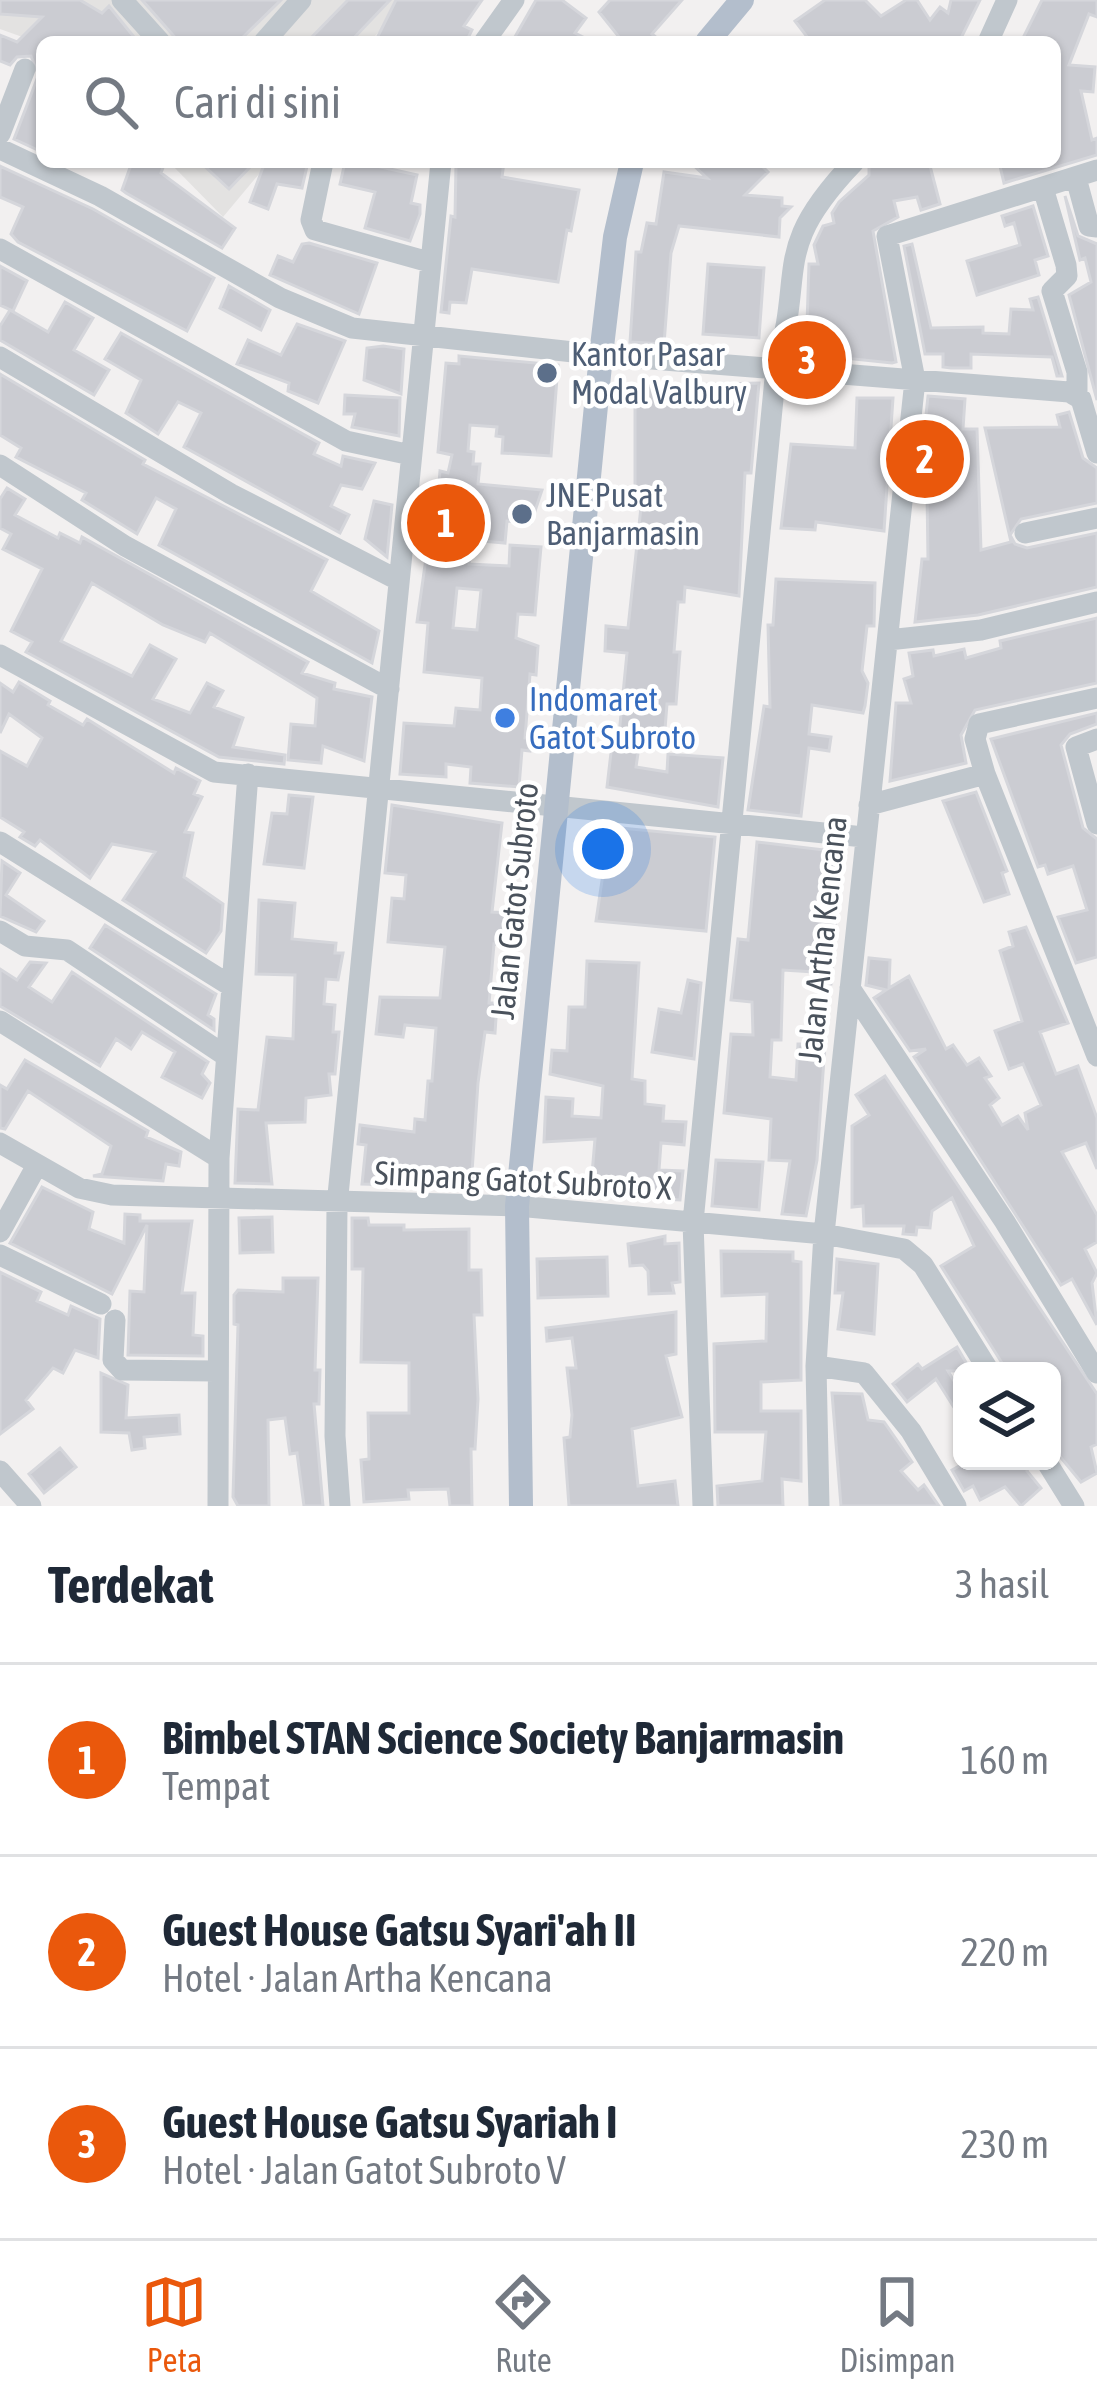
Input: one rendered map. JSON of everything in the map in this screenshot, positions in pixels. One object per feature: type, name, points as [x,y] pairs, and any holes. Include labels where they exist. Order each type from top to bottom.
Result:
[{"type":"main road","points":[[711,36],[736,2]]},
{"type":"main road","name":"Jalan Gatot Subroto","points":[[521,1506],[517,1206],[601,355],[615,237],[631,168]]},
{"type":"street","points":[[122,0],[155,36]]},
{"type":"street","points":[[280,36],[301,0]]},
{"type":"street","points":[[488,36],[514,0]]},
{"type":"street","points":[[991,36],[1007,0]]},
{"type":"street","points":[[0,134],[25,69]]},
{"type":"street","points":[[0,149],[36,166]]},
{"type":"street","points":[[40,168],[328,321],[422,337],[1079,397]]},
{"type":"street","points":[[322,168],[311,220],[315,230],[429,262]]},
{"type":"street","points":[[340,1506],[335,1436],[337,1205],[440,168]]},
{"type":"street","points":[[703,1506],[693,1222],[776,368],[796,240],[819,198],[848,168]]},
{"type":"street","points":[[1097,227],[1089,226],[1087,174],[1043,188],[1066,265],[1066,276],[1052,291],[1097,453]]},
{"type":"street","name":"Jalan Artha Kencana","points":[[819,1506],[816,1366],[824,1234],[915,380],[886,236],[1043,188]]},
{"type":"street","points":[[0,249],[346,441],[411,454]]},
{"type":"street","points":[[0,357],[231,494],[398,580]]},
{"type":"street","points":[[0,465],[125,546],[389,689]]},
{"type":"street","points":[[1025,533],[1097,518]]},
{"type":"street","points":[[888,640],[981,630],[1097,602]]},
{"type":"street","points":[[0,655],[200,768],[864,837]]},
{"type":"street","points":[[1097,698],[979,724],[975,739],[1097,1056]]},
{"type":"street","points":[[1097,739],[1076,747],[1097,824]]},
{"type":"street","points":[[218,1506],[219,1158],[248,774]]},
{"type":"street","points":[[869,805],[985,774]]},
{"type":"street","points":[[0,842],[231,986]]},
{"type":"street","points":[[0,931],[25,946],[67,950],[226,1056]]},
{"type":"street","points":[[850,988],[1005,1222],[1097,1372]]},
{"type":"street","points":[[0,1021],[219,1158]]},
{"type":"street","name":"Simpang Gatot Subroto X","points":[[0,1143],[95,1192],[218,1202],[517,1206],[824,1234],[904,1249],[922,1265],[983,1362]]},
{"type":"street","points":[[0,1232],[37,1165]]},
{"type":"street","points":[[0,1255],[108,1312],[112,1360],[122,1370],[215,1371]]},
{"type":"street","points":[[816,1366],[864,1373],[911,1431],[956,1506]]},
{"type":"street","points":[[1052,1470],[1074,1506]]},
{"type":"street","points":[[0,1471],[31,1506]]},
{"type":"shaded area","points":[[0,0],[406,0],[375,36],[36,36],[36,42],[0,29]]},
{"type":"shaded area","points":[[175,168],[264,168],[223,217]]},
{"type":"building","points":[[0,0],[80,0],[102,13],[109,6],[133,36],[36,36],[36,68],[31,56],[17,57],[10,65],[0,61],[0,35],[17,42],[42,17],[0,14]]},
{"type":"building","points":[[142,0],[281,0],[244,36],[174,36]]},
{"type":"building","points":[[348,0],[390,0],[356,36],[313,36]]},
{"type":"building","points":[[396,0],[482,0],[464,26],[472,30],[469,36],[378,36]]},
{"type":"building","points":[[536,0],[562,0],[586,18],[575,33],[581,36],[515,36]]},
{"type":"building","points":[[610,0],[682,0],[654,36],[618,36],[599,12]]},
{"type":"building","points":[[825,0],[865,0],[881,16],[906,0],[917,0],[930,20],[940,7],[948,13],[951,0],[980,0],[962,36],[806,36],[795,21]]},
{"type":"building","points":[[1042,0],[1097,0],[1097,17],[1089,14],[1069,65],[1095,67],[1093,92],[1081,91],[1092,140],[1097,138],[1097,155],[1061,166],[1061,36],[1024,36]]},
{"type":"building","points":[[36,82],[36,149],[14,139]]},
{"type":"building","points":[[0,166],[93,209],[214,278],[187,331],[18,242],[11,234],[23,207],[0,197]]},
{"type":"building","points":[[130,168],[163,168],[161,173],[235,228],[222,248],[122,190]]},
{"type":"building","points":[[206,168],[249,168],[229,189]]},
{"type":"building","points":[[263,168],[307,168],[302,188],[277,184],[268,209],[250,202]]},
{"type":"building","points":[[344,168],[386,168],[417,175],[411,203],[420,205],[420,214],[410,241],[365,228],[375,192],[340,184]]},
{"type":"building","points":[[456,168],[503,168],[502,177],[579,190],[558,282],[472,269],[466,303],[450,302],[449,313],[441,312],[451,216],[455,217]]},
{"type":"building","points":[[696,168],[764,168],[768,172],[745,195],[782,198],[782,206],[791,207],[780,218],[779,237],[679,226],[671,253],[664,344],[630,342],[636,252],[641,252],[647,223],[656,224],[664,172],[707,178]]},
{"type":"building","points":[[869,168],[931,168],[940,204],[921,210],[917,197],[894,201],[898,217],[873,231],[896,362],[806,354],[809,264],[818,264],[814,245],[823,226],[834,223],[832,213],[839,202],[869,175]]},
{"type":"building","points":[[1000,168],[1054,168],[1004,183]]},
{"type":"building","points":[[1065,196],[1078,236],[1097,244],[1097,400],[1069,295],[1091,282],[1085,258],[1080,260]]},
{"type":"building","points":[[1033,206],[1048,256],[1035,260],[1039,275],[977,295],[967,261],[1020,245],[1014,223],[1005,226],[1002,216]]},
{"type":"building","points":[[302,244],[377,263],[359,314],[270,275],[278,256],[293,262]]},
{"type":"building","points":[[912,244],[931,328],[983,327],[983,333],[1009,334],[1011,309],[1033,310],[1030,299],[1038,297],[1062,376],[1057,376],[1052,357],[971,354],[971,368],[951,368],[943,367],[943,354],[925,354],[904,246]]},
{"type":"building","points":[[708,264],[764,268],[759,338],[703,334]]},
{"type":"building","points":[[0,266],[27,281],[13,311],[0,305]]},
{"type":"building","points":[[229,286],[270,310],[261,330],[220,308]]},
{"type":"building","points":[[65,302],[93,318],[74,350],[109,370],[94,395],[0,340],[0,326],[10,310],[48,332]]},
{"type":"building","points":[[297,324],[345,341],[318,403],[288,391],[289,383],[237,364],[248,340],[281,355]]},
{"type":"building","points":[[121,333],[319,443],[314,454],[341,466],[343,456],[375,463],[362,489],[341,485],[331,506],[349,515],[340,533],[184,447],[201,413],[178,402],[158,434],[126,413],[141,380],[105,359]]},
{"type":"building","points":[[367,348],[404,349],[401,394],[364,380]]},
{"type":"building","points":[[459,356],[558,365],[551,456],[502,453],[503,437],[496,436],[497,427],[470,425],[468,451],[474,452],[473,464],[480,464],[478,484],[542,490],[531,523],[507,521],[505,543],[471,540],[469,564],[509,566],[510,545],[541,547],[535,615],[518,614],[516,638],[538,646],[536,675],[530,674],[525,738],[531,739],[530,751],[522,750],[519,787],[470,783],[471,767],[446,764],[446,777],[400,774],[404,723],[454,726],[456,708],[480,710],[482,678],[424,672],[428,623],[417,622],[426,558],[421,558],[424,507],[437,507],[440,471],[448,473],[452,455],[438,452],[446,363],[459,364]],"holes":[[[457,588],[481,590],[477,630],[453,628]]]},
{"type":"building","points":[[0,374],[145,460],[143,464],[327,560],[311,591],[379,631],[372,663],[159,545],[176,509],[156,498],[137,534],[82,500],[86,493],[16,457],[21,448],[0,435]]},
{"type":"building","points":[[759,383],[751,473],[745,473],[739,596],[685,587],[684,602],[678,602],[674,652],[680,652],[676,704],[667,704],[664,742],[640,740],[636,767],[667,772],[668,754],[723,758],[718,807],[607,787],[612,744],[618,745],[627,653],[605,651],[606,626],[628,628],[641,507],[635,506],[635,386]]},
{"type":"building","points":[[345,395],[400,398],[399,436],[352,427],[355,414],[344,414]]},
{"type":"building","points":[[928,396],[965,399],[963,429],[977,429],[981,550],[1011,542],[985,428],[1060,427],[1057,415],[1069,412],[1083,458],[1097,468],[1097,503],[1021,519],[1010,535],[1015,544],[1027,548],[1097,533],[1097,587],[978,615],[915,622],[922,559],[928,559],[927,491],[918,491]]},
{"type":"building","points":[[857,398],[893,398],[884,531],[816,522],[815,530],[781,528],[791,444],[855,448]]},
{"type":"building","points":[[7,488],[25,499],[15,515],[58,538],[60,533],[80,543],[82,537],[308,662],[302,673],[335,683],[334,689],[372,697],[364,761],[323,746],[321,763],[288,760],[291,724],[315,726],[317,698],[210,633],[205,642],[163,625],[92,583],[61,641],[132,676],[150,645],[176,659],[153,699],[190,713],[207,683],[223,691],[214,707],[243,718],[233,747],[285,755],[284,764],[219,757],[26,652],[32,642],[11,631],[42,569],[3,549],[11,534],[0,528],[0,499]]},
{"type":"building","points":[[374,501],[392,505],[387,557],[365,539]]},
{"type":"building","points":[[776,579],[875,583],[874,626],[867,626],[862,671],[868,683],[863,713],[812,705],[809,734],[831,737],[829,751],[809,748],[801,816],[748,810],[764,706],[770,707],[768,625],[773,625]]},
{"type":"building","points":[[1097,618],[1097,683],[975,710],[961,735],[966,763],[890,781],[896,703],[911,703],[904,679],[913,676],[909,653],[933,650],[934,656],[964,649],[966,658],[1001,648],[1000,641]]},
{"type":"building","points":[[19,682],[83,725],[87,719],[174,773],[176,768],[200,781],[194,794],[202,797],[185,832],[193,833],[184,877],[223,904],[221,931],[206,953],[123,900],[155,852],[112,844],[90,878],[40,840],[35,846],[20,837],[24,832],[0,817],[0,751],[27,766],[42,738],[9,714],[0,733],[0,683],[13,692]]},
{"type":"building","points":[[1097,713],[1097,724],[1070,734],[1061,745],[1083,828],[1097,839],[1097,957],[1076,963],[1058,917],[1087,910],[1073,866],[1048,874],[1045,865],[1038,867],[991,739]]},
{"type":"building","points":[[976,792],[1007,871],[1002,873],[1009,894],[984,902],[943,801]]},
{"type":"building","points":[[289,795],[313,797],[304,868],[264,864],[272,813],[287,814]]},
{"type":"building","points":[[392,805],[502,823],[492,912],[508,913],[505,945],[494,944],[489,1003],[497,1003],[495,1033],[485,1032],[471,1187],[362,1184],[366,1145],[358,1144],[360,1125],[414,1132],[415,1119],[425,1120],[428,1081],[432,1081],[436,1028],[405,1025],[403,1037],[376,1034],[380,997],[440,998],[445,947],[388,942],[392,898],[404,899],[406,875],[385,873]]},
{"type":"building","points":[[610,827],[715,837],[706,931],[596,921]]},
{"type":"building","points":[[757,842],[841,852],[831,984],[813,983],[814,972],[783,970],[781,1040],[772,1040],[770,1077],[796,1080],[798,1044],[811,1044],[814,1014],[827,1015],[817,1160],[806,1216],[782,1214],[790,1161],[769,1160],[771,1119],[724,1113],[731,1034],[753,1035],[752,1002],[731,1000],[738,939],[748,940]]},
{"type":"building","points":[[2,861],[20,873],[6,895],[44,921],[36,932],[0,916]]},
{"type":"building","points":[[259,900],[295,903],[292,939],[336,943],[335,953],[343,953],[338,980],[326,979],[324,1004],[335,1005],[333,1032],[339,1032],[335,1074],[329,1074],[331,1095],[306,1098],[305,1122],[266,1123],[272,1184],[235,1183],[238,1109],[258,1110],[267,1037],[293,1039],[295,975],[256,974]]},
{"type":"building","points":[[105,925],[216,994],[208,1015],[214,1019],[214,1030],[90,948]]},
{"type":"building","points":[[1026,927],[1068,1023],[1040,1032],[1056,1074],[1078,1066],[1097,1118],[1097,1169],[1086,1143],[1062,1152],[1097,1215],[1097,1242],[1085,1249],[1097,1273],[1092,1283],[1097,1325],[1072,1279],[1061,1285],[914,1057],[926,1049],[910,1051],[874,998],[886,990],[866,985],[869,958],[890,960],[889,988],[909,976],[946,1049],[953,1045],[967,1065],[979,1058],[991,1076],[985,1078],[999,1098],[990,1105],[1002,1125],[1018,1116],[1028,1130],[1025,1113],[1041,1105],[1023,1064],[1009,1069],[995,1031],[1022,1021],[1000,951],[1013,946],[1009,932]]},
{"type":"building","points":[[587,961],[639,963],[632,1079],[645,1081],[645,1104],[664,1106],[663,1121],[686,1122],[684,1145],[661,1143],[659,1170],[683,1171],[680,1200],[602,1196],[602,1187],[591,1186],[595,1139],[544,1142],[546,1097],[573,1099],[572,1116],[601,1118],[603,1086],[550,1074],[552,1050],[567,1051],[569,1007],[585,1007]]},
{"type":"building","points":[[30,962],[46,963],[29,987],[52,1002],[72,972],[208,1062],[202,1074],[210,1083],[202,1098],[162,1077],[175,1052],[142,1032],[131,1049],[116,1039],[100,1066],[0,1006],[0,969],[17,980]]},
{"type":"building","points":[[688,980],[701,983],[694,1059],[652,1052],[659,1009],[681,1013]]},
{"type":"building","points":[[25,1060],[148,1131],[146,1137],[181,1152],[179,1166],[166,1164],[163,1181],[93,1176],[102,1174],[111,1146],[28,1091],[5,1129],[0,1128],[0,1085],[7,1089]]},
{"type":"building","points":[[885,1076],[1097,1394],[1097,1444],[1091,1447],[1097,1473],[1081,1482],[1061,1458],[1061,1362],[1001,1362],[941,1266],[974,1246],[952,1198],[932,1211],[930,1228],[917,1227],[916,1235],[903,1234],[904,1226],[864,1226],[863,1206],[852,1207],[852,1126],[869,1115],[856,1095]]},
{"type":"building","points":[[716,1160],[763,1162],[759,1210],[712,1206]]},
{"type":"building","points":[[42,1187],[93,1212],[89,1229],[124,1243],[125,1214],[140,1215],[140,1221],[192,1221],[182,1293],[195,1293],[193,1335],[203,1336],[203,1356],[128,1355],[130,1291],[144,1292],[147,1225],[112,1294],[10,1243]]},
{"type":"building","points":[[272,1217],[273,1252],[240,1253],[239,1218]]},
{"type":"building","points":[[352,1218],[368,1218],[369,1225],[404,1225],[404,1230],[469,1229],[469,1270],[481,1270],[482,1315],[474,1315],[478,1399],[475,1449],[471,1449],[472,1506],[450,1506],[448,1489],[408,1490],[409,1499],[364,1502],[361,1460],[369,1459],[368,1413],[409,1413],[409,1363],[361,1362],[363,1269],[352,1269]]},
{"type":"building","points":[[665,1236],[665,1244],[679,1243],[680,1282],[672,1283],[674,1293],[649,1294],[648,1271],[643,1265],[630,1266],[628,1244]]},
{"type":"building","points":[[721,1251],[793,1252],[793,1261],[801,1262],[801,1380],[761,1382],[761,1411],[801,1411],[801,1481],[782,1479],[783,1506],[718,1506],[717,1486],[762,1481],[766,1432],[715,1432],[714,1344],[766,1341],[767,1294],[722,1296]]},
{"type":"building","points":[[607,1257],[608,1296],[538,1298],[537,1259]]},
{"type":"building","points":[[837,1259],[878,1264],[874,1334],[838,1329],[843,1293],[835,1293]]},
{"type":"building","points":[[0,1272],[41,1292],[37,1301],[68,1315],[71,1306],[100,1319],[98,1358],[75,1350],[63,1373],[53,1368],[26,1400],[33,1409],[0,1434]]},
{"type":"building","points":[[283,1278],[318,1278],[315,1370],[320,1370],[319,1404],[314,1404],[323,1506],[304,1506],[297,1453],[290,1454],[285,1418],[268,1420],[269,1506],[238,1506],[233,1497],[238,1325],[234,1324],[234,1295],[238,1290],[283,1292]]},
{"type":"building","points":[[676,1312],[676,1354],[666,1356],[682,1417],[632,1429],[638,1486],[675,1481],[678,1506],[569,1506],[564,1438],[570,1437],[572,1415],[567,1368],[576,1368],[572,1338],[547,1341],[546,1328]]},
{"type":"building","points":[[957,1347],[966,1362],[953,1362],[953,1371],[948,1371],[953,1379],[953,1406],[936,1379],[907,1402],[893,1384],[918,1364],[922,1369]]},
{"type":"building","points":[[101,1373],[128,1385],[126,1418],[179,1415],[180,1434],[144,1437],[145,1448],[132,1450],[129,1433],[101,1432]]},
{"type":"building","points":[[832,1393],[862,1394],[868,1420],[884,1422],[912,1462],[901,1471],[918,1490],[924,1485],[939,1506],[841,1506]]},
{"type":"building","points":[[60,1448],[76,1467],[44,1493],[29,1474]]},
{"type":"building","points":[[952,1470],[1027,1470],[1041,1488],[1021,1506],[1005,1487],[980,1500],[973,1486],[964,1491]]},
{"type":"place","name":"Guest House Gatsu Syariah I","points":[[807,360]]},
{"type":"place","name":"Kantor Pasar Modal Valbury","points":[[547,373]]},
{"type":"place","name":"Guest House Gatsu Syari'ah II","points":[[925,459]]},
{"type":"place","name":"JNE Pusat Banjarmasin","points":[[522,514]]},
{"type":"place","name":"Bimbel STAN Science Society Banjarmasin","points":[[446,523]]},
{"type":"place","name":"Indomaret Gatot Subroto","points":[[505,718]]}]
